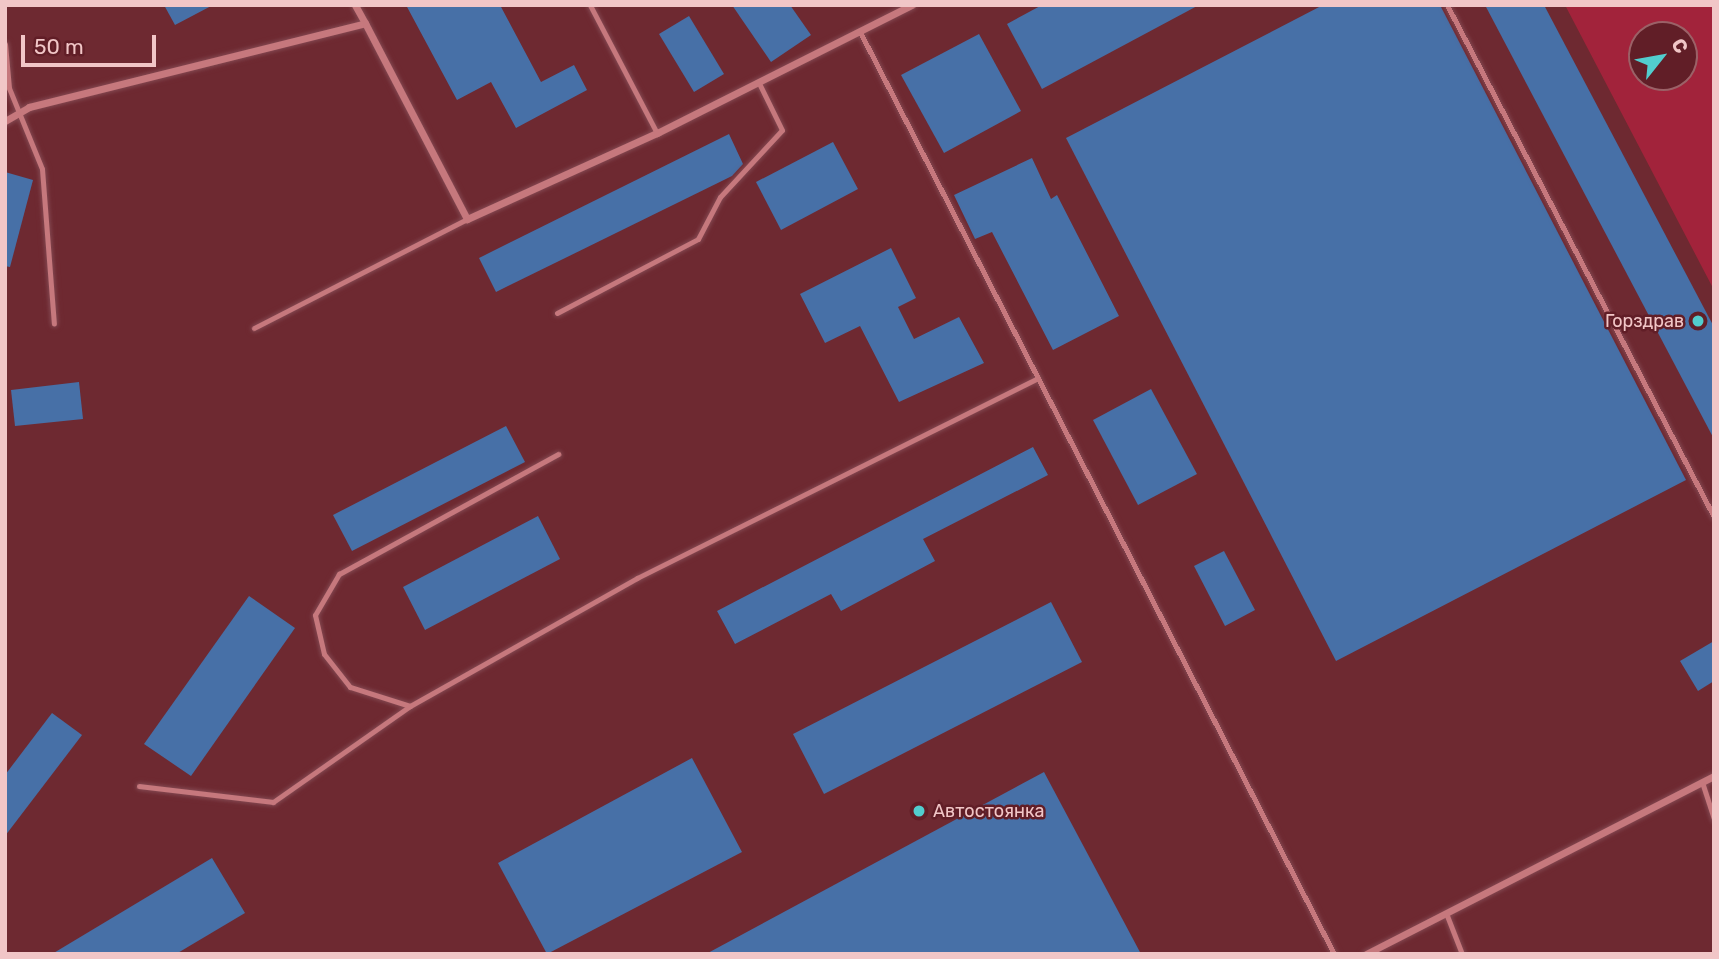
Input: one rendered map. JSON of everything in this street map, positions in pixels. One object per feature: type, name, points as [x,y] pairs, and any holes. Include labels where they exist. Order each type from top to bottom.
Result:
[{"type":"street","points":[[355,5],[467,219],[657,133],[912,5]]},
{"type":"street","points":[[5,121],[29,107],[365,23]]},
{"type":"street","points":[[1366,954],[1714,776]]},
{"type":"lane","points":[[590,5],[657,133]]},
{"type":"lane","points":[[1447,5],[1714,517]]},
{"type":"lane","points":[[860,32],[1334,954]]},
{"type":"lane","points":[[5,44],[9,88],[17,114],[42,169],[54,324]]},
{"type":"lane","points":[[558,313],[698,239],[720,197],[782,130],[758,83]]},
{"type":"lane","points":[[254,328],[467,219]]},
{"type":"lane","points":[[139,786],[273,802],[410,706],[637,578],[1038,378]]},
{"type":"lane","points":[[410,706],[350,687],[324,654],[315,615],[339,574],[558,454]]},
{"type":"lane","points":[[1702,782],[1714,819]]},
{"type":"lane","points":[[1446,913],[1462,954]]},
{"type":"shaded area","points":[[1565,5],[1714,5],[1714,290]]},
{"type":"building","points":[[164,5],[213,5],[175,25]]},
{"type":"building","points":[[406,5],[500,5],[541,82],[574,65],[587,90],[516,128],[491,82],[457,100]]},
{"type":"building","points":[[732,5],[790,5],[811,35],[771,62]]},
{"type":"building","points":[[1042,5],[1199,5],[1042,89],[1007,24]]},
{"type":"building","points":[[1323,5],[1440,5],[1686,480],[1336,661],[1066,138]]},
{"type":"building","points":[[1485,5],[1544,5],[1714,327],[1714,439]]},
{"type":"building","points":[[689,16],[724,74],[694,92],[659,34]]},
{"type":"building","points":[[979,34],[1021,111],[944,153],[901,75]]},
{"type":"building","points":[[729,134],[743,164],[732,176],[496,292],[479,258]]},
{"type":"building","points":[[833,142],[858,189],[781,230],[756,182]]},
{"type":"building","points":[[1032,158],[1051,199],[1057,195],[1119,316],[1053,350],[992,232],[975,239],[954,195]]},
{"type":"building","points":[[5,172],[33,180],[10,267],[5,266]]},
{"type":"building","points":[[891,248],[916,298],[898,307],[914,339],[959,317],[984,363],[899,402],[860,326],[825,343],[800,294]]},
{"type":"building","points":[[79,382],[83,419],[15,426],[11,390]]},
{"type":"building","points":[[1151,389],[1197,474],[1138,505],[1093,420]]},
{"type":"building","points":[[506,426],[525,462],[352,551],[333,515]]},
{"type":"building","points":[[1033,447],[1048,475],[923,539],[935,561],[841,611],[831,594],[735,644],[717,611]]},
{"type":"building","points":[[538,516],[560,559],[425,630],[403,587]]},
{"type":"building","points":[[1224,551],[1255,610],[1225,626],[1194,566]]},
{"type":"building","points":[[249,596],[295,628],[191,776],[144,744]]},
{"type":"building","points":[[1051,602],[1082,662],[824,794],[793,734]]},
{"type":"building","points":[[1714,641],[1714,681],[1698,691],[1680,661]]},
{"type":"building","points":[[52,713],[82,735],[5,836],[5,775]]},
{"type":"building","points":[[692,758],[742,852],[547,954],[498,863]]},
{"type":"building","points":[[1044,772],[1141,954],[706,954]]},
{"type":"building","points":[[212,858],[245,913],[176,954],[52,954]]},
{"type":"place","name":"Горздрав","points":[[1698,321]]},
{"type":"place","name":"Автостоянка","points":[[919,811]]}]
